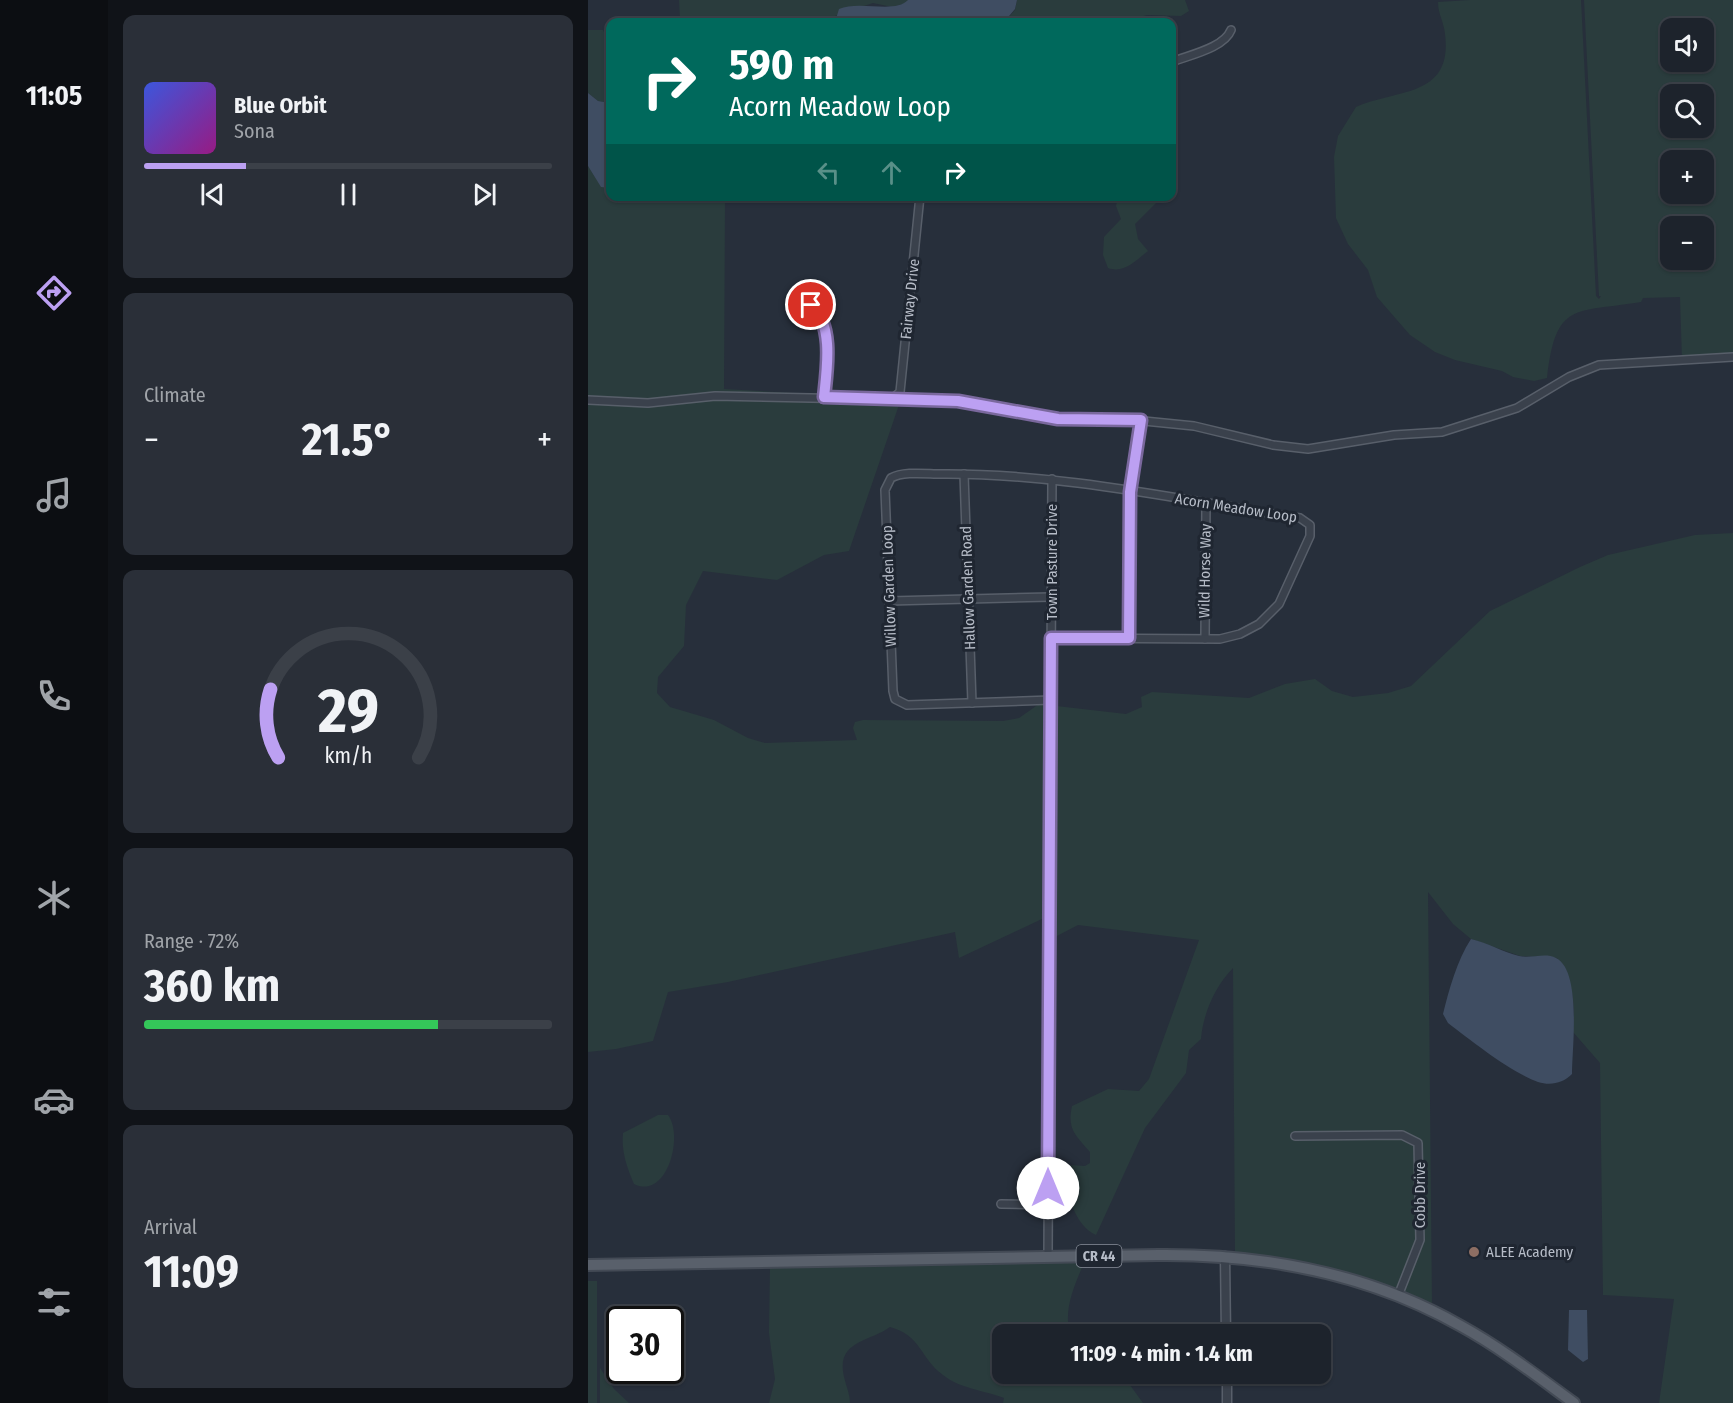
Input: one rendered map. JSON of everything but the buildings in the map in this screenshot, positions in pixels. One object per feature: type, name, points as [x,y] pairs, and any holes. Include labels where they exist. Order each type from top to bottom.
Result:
[{"type":"main road","name":"CR 44","points":[[588,1265],[1225,1256],[1321,1271],[1398,1296],[1460,1325],[1500,1349],[1574,1403]]},
{"type":"street","points":[[1176,60],[1220,42],[1228,37],[1231,30]]},
{"type":"street","name":"Fairway Drive","points":[[893,398],[900,392],[920,201]]},
{"type":"street","points":[[811,305],[820,312],[825,333],[824,397]]},
{"type":"street","points":[[588,400],[616,399],[638,403],[715,396],[893,398],[973,403],[1058,419],[1141,420],[1194,426],[1273,445],[1323,449],[1394,435],[1431,435],[1466,425],[1517,408],[1569,377],[1599,365],[1733,357]]},
{"type":"street","points":[[1129,638],[1130,492],[1141,420]]},
{"type":"street","name":"Willow Garden Loop","points":[[1051,700],[907,705],[896,699],[892,691],[885,490],[888,481],[897,475],[964,474],[1052,479]]},
{"type":"street","name":"Hallow Garden Road","points":[[964,474],[972,703]]},
{"type":"street","name":"Acorn Meadow Loop","points":[[1051,638],[1205,639],[1227,638],[1240,634],[1270,615],[1283,598],[1311,531],[1309,523],[1302,518],[1052,479]]},
{"type":"street","name":"Town Pasture Drive","points":[[1048,1257],[1052,479]]},
{"type":"street","name":"Wild Horse Way","points":[[1205,639],[1206,503]]},
{"type":"street","points":[[889,601],[1051,597]]},
{"type":"street","name":"Cobb Drive","points":[[1296,1136],[1402,1136],[1418,1143],[1420,1151],[1420,1240],[1398,1296]]},
{"type":"street","points":[[1001,1204],[1048,1205]]},
{"type":"street","points":[[1225,1256],[1226,1324]]},
{"type":"street","points":[[1227,1384],[1227,1403]]},
{"type":"shaded area","points":[[679,0],[908,0],[907,3],[892,7],[873,3],[835,16],[835,18],[680,18]]},
{"type":"shaded area","points":[[1017,0],[1185,0],[1189,11],[1181,16],[1147,15],[1136,18],[1008,18],[1015,10]]},
{"type":"shaded area","points":[[1581,0],[1596,296],[1599,299],[1601,296],[1599,296],[1584,0],[1733,0],[1733,359],[1682,361],[1680,297],[1643,298],[1641,302],[1599,308],[1572,315],[1563,323],[1556,335],[1547,378],[1534,381],[1513,377],[1502,371],[1455,360],[1435,352],[1410,335],[1377,297],[1368,270],[1348,244],[1336,218],[1334,157],[1338,136],[1356,107],[1419,88],[1440,70],[1445,55],[1445,34],[1438,2]]},
{"type":"shaded area","points":[[588,30],[603,30],[606,36],[606,102],[598,101],[588,93]]},
{"type":"shaded area","points":[[588,166],[601,186],[606,187],[606,201],[725,201],[724,389],[901,399],[849,551],[824,555],[777,580],[703,571],[686,605],[684,646],[658,677],[657,693],[670,707],[714,720],[748,738],[765,743],[857,740],[853,728],[855,722],[863,720],[1003,721],[1019,718],[1039,704],[1126,714],[1142,707],[1141,697],[1152,692],[1249,698],[1285,684],[1315,679],[1332,691],[1353,697],[1388,693],[1411,686],[1490,611],[1580,567],[1608,555],[1695,535],[1733,533],[1733,1403],[1659,1403],[1674,1299],[1603,1295],[1600,1063],[1573,1032],[1572,993],[1563,966],[1557,958],[1520,956],[1471,939],[1453,924],[1428,892],[1432,1305],[1235,1254],[1233,968],[1211,1001],[1204,1020],[1201,1039],[1189,1050],[1186,1073],[1145,1128],[1096,1235],[1082,1224],[1066,1188],[1064,1170],[1071,1165],[1085,1166],[1090,1163],[1090,1152],[1080,1141],[1072,1126],[1072,1106],[1108,1089],[1139,1091],[1149,1079],[1199,940],[1078,925],[1055,937],[1048,935],[1044,918],[959,958],[955,932],[728,982],[668,992],[653,1041],[588,1052]]},
{"type":"shaded area","points":[[1117,201],[1156,201],[1135,224],[1138,239],[1148,251],[1125,268],[1119,269],[1108,268],[1103,255],[1104,237],[1121,219],[1116,206]]},
{"type":"shaded area","points":[[658,1115],[668,1115],[672,1125],[673,1150],[669,1163],[663,1175],[655,1183],[646,1186],[634,1184],[625,1159],[623,1133]]},
{"type":"shaded area","points":[[1085,1260],[1069,1306],[1068,1324],[992,1324],[992,1384],[1129,1384],[1143,1403],[1003,1403],[1004,1398],[950,1380],[935,1368],[908,1335],[890,1327],[858,1343],[846,1353],[843,1371],[850,1403],[769,1403],[775,1379],[769,1333],[770,1265]]},
{"type":"shaded area","points":[[588,1281],[597,1281],[597,1403],[588,1403]]},
{"type":"shaded area","points":[[600,1368],[606,1377],[606,1384],[611,1384],[629,1403],[600,1403]]},
{"type":"water","points":[[908,0],[1017,0],[1015,9],[1007,18],[836,18],[839,9],[847,7],[886,7],[902,4]]},
{"type":"water","points":[[588,93],[598,101],[606,102],[606,188],[601,187],[588,166]]},
{"type":"water","points":[[1471,939],[1519,956],[1552,956],[1564,966],[1572,994],[1574,1030],[1572,1074],[1561,1082],[1548,1084],[1538,1082],[1515,1071],[1448,1023],[1443,1014],[1448,995]]},
{"type":"water","points":[[1569,1310],[1587,1310],[1588,1359],[1583,1362],[1568,1350]]},
{"type":"place","name":"ALEE Academy","points":[[1474,1252]]},
{"type":"route","points":[[811,305],[820,312],[825,333],[824,397],[958,401],[1058,419],[1141,420],[1130,492],[1129,638],[1051,638],[1048,1188]]}]
